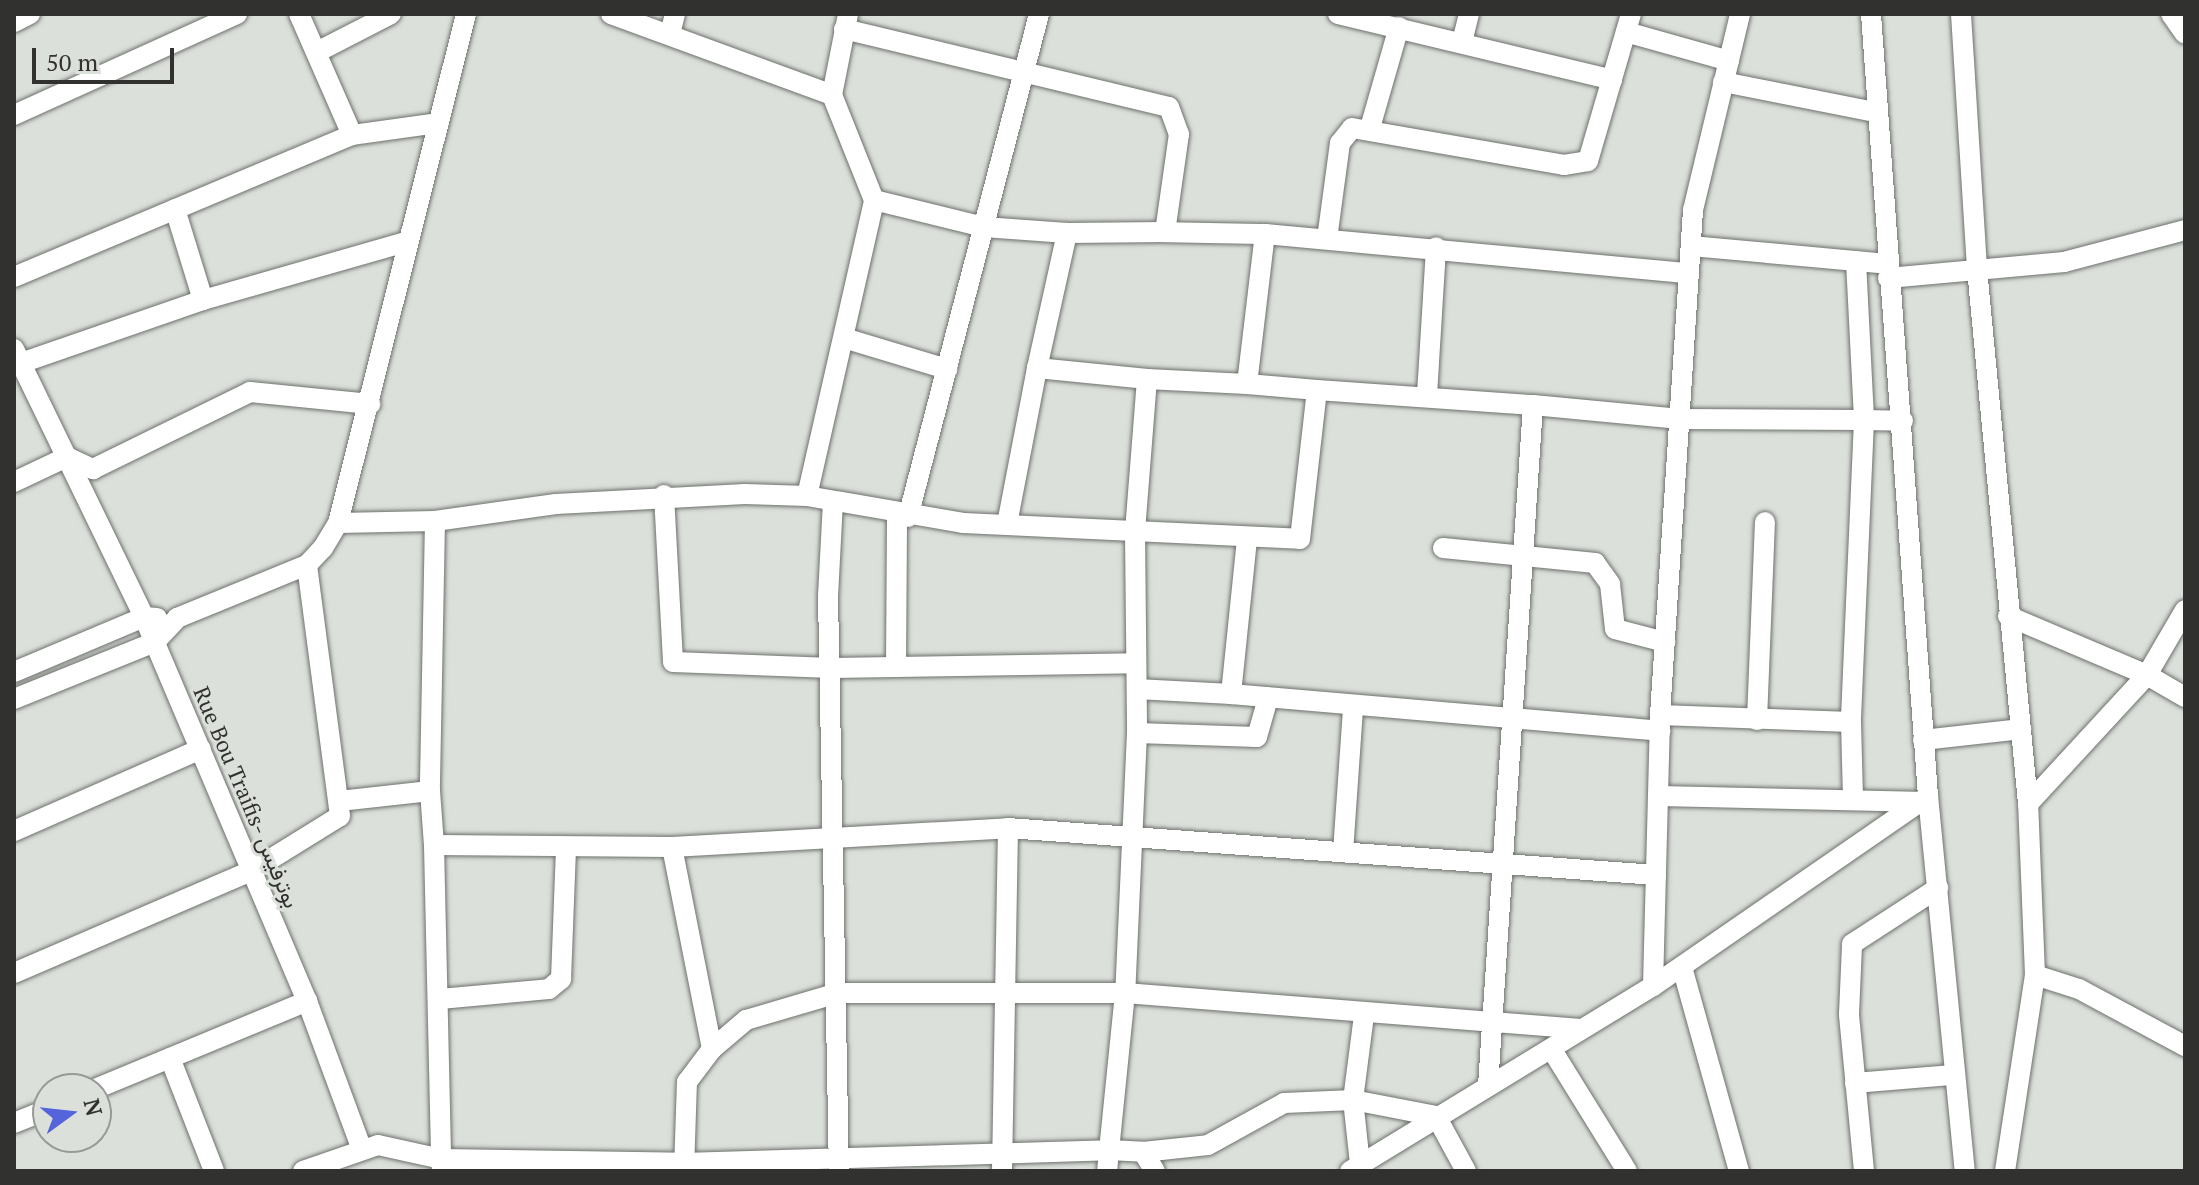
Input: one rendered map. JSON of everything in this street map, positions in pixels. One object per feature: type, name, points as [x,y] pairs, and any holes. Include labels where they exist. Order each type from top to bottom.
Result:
[{"type":"street","points":[[14,22],[30,14]]},
{"type":"street","points":[[14,115],[237,14]]},
{"type":"street","points":[[299,14],[352,135]]},
{"type":"street","points":[[317,52],[391,14]]},
{"type":"street","points":[[14,672],[144,617],[177,618],[307,565],[323,548],[338,523],[370,404],[466,14]]},
{"type":"street","points":[[611,14],[673,24],[832,95]]},
{"type":"street","points":[[896,667],[903,516],[947,369],[1039,14]]},
{"type":"street","points":[[1338,14],[1612,80]]},
{"type":"street","points":[[1462,42],[1469,14]]},
{"type":"street","points":[[1653,986],[1660,723],[1688,273],[1723,82],[1740,14]]},
{"type":"street","points":[[1871,14],[1887,271],[1903,421],[1923,740],[1922,799],[1938,888],[1953,1075],[1965,1171]]},
{"type":"street","points":[[1961,14],[1977,269],[2028,804],[2035,975],[2005,1171]]},
{"type":"street","points":[[2171,14],[2185,34]]},
{"type":"street","points":[[807,496],[874,200],[832,95],[846,22],[1169,107],[1179,134],[1165,232]]},
{"type":"street","points":[[1327,239],[1340,143],[1352,128],[1370,128],[1580,166],[1594,150],[1629,23],[1729,61]]},
{"type":"street","points":[[1370,128],[1399,27]]},
{"type":"street","points":[[1723,82],[1875,112]]},
{"type":"street","points":[[14,277],[352,135],[438,123]]},
{"type":"street","points":[[874,200],[984,227],[1067,233],[1265,234],[1436,247],[1688,273]]},
{"type":"street","points":[[175,209],[203,300]]},
{"type":"street","points":[[1691,246],[1856,261],[1887,271],[1977,269],[2064,262],[2185,230]]},
{"type":"street","points":[[1007,524],[1067,233]]},
{"type":"street","points":[[1247,384],[1265,234]]},
{"type":"street","points":[[370,404],[250,392],[93,469],[67,457],[17,356],[409,241]]},
{"type":"street","points":[[1427,395],[1436,247]]},
{"type":"street","points":[[1853,799],[1851,722],[1864,420],[1856,261]]},
{"type":"street","points":[[844,338],[947,369]]},
{"type":"street","points":[[1037,368],[1147,379],[1427,395],[1680,419],[1903,421]]},
{"type":"street","points":[[1107,1171],[1125,993],[1129,837],[1137,733],[1135,533],[1147,379]]},
{"type":"street","points":[[338,523],[435,521],[664,495],[807,496],[903,516],[1135,533],[1300,539],[1305,531],[1317,390]]},
{"type":"street","points":[[1488,1086],[1489,1022],[1517,718],[1533,405]]},
{"type":"street","points":[[14,482],[67,457]]},
{"type":"street","name":"Rue Bou Traifis- بوترفيس","points":[[67,457],[144,617],[253,870],[307,1001],[361,1147]]},
{"type":"street","points":[[664,495],[673,662],[832,668],[1136,663]]},
{"type":"street","points":[[833,501],[830,839],[838,993],[838,1163]]},
{"type":"street","points":[[435,521],[430,791],[440,999],[441,1165]]},
{"type":"street","points":[[1757,720],[1765,522]]},
{"type":"street","points":[[1231,694],[1247,539]]},
{"type":"street","points":[[1443,548],[1604,568],[1615,629],[1665,642]]},
{"type":"street","points":[[14,973],[253,870],[327,827],[340,816],[307,565]]},
{"type":"street","points":[[2028,804],[2147,675],[2185,610]]},
{"type":"street","points":[[2008,616],[2147,675],[2185,697]]},
{"type":"street","points":[[14,699],[155,642],[177,618]]},
{"type":"street","points":[[1137,689],[1231,694],[1353,708],[1517,718],[1660,723],[1757,720],[1851,722]]},
{"type":"street","points":[[1137,733],[1257,737],[1268,698]]},
{"type":"street","points":[[1343,852],[1353,708]]},
{"type":"street","points":[[1923,740],[2021,729]]},
{"type":"street","points":[[14,831],[201,749]]},
{"type":"street","points":[[340,801],[430,791]]},
{"type":"street","points":[[1658,796],[1922,799]]},
{"type":"street","points":[[1355,1168],[1653,986],[1922,799]]},
{"type":"street","points":[[434,845],[566,849],[672,847],[1008,828],[1656,875]]},
{"type":"street","points":[[1002,1162],[1008,828]]},
{"type":"street","points":[[672,847],[712,1049]]},
{"type":"street","points":[[440,999],[549,989],[561,979],[566,849]]},
{"type":"street","points":[[1864,1171],[1855,1083],[1852,944],[1938,888]]},
{"type":"street","points":[[1682,967],[1739,1171]]},
{"type":"street","points":[[2035,975],[2079,989],[2185,1046]]},
{"type":"street","points":[[683,1167],[687,1082],[712,1049],[746,1020],[838,993],[1125,993],[1364,1015],[1581,1029]]},
{"type":"street","points":[[112,1082],[307,1001]]},
{"type":"street","points":[[1355,1168],[1353,1100],[1364,1015]]},
{"type":"street","points":[[1552,1050],[1627,1171]]},
{"type":"street","points":[[170,1058],[214,1171]]},
{"type":"street","points":[[1855,1083],[1953,1075]]},
{"type":"street","points":[[303,1171],[361,1147],[441,1165],[683,1167],[1002,1162],[1109,1150],[1143,1152],[1208,1145],[1284,1103],[1353,1100],[1436,1116]]},
{"type":"street","points":[[1436,1116],[1466,1171]]},
{"type":"street","points":[[1143,1152],[1155,1171]]}]
